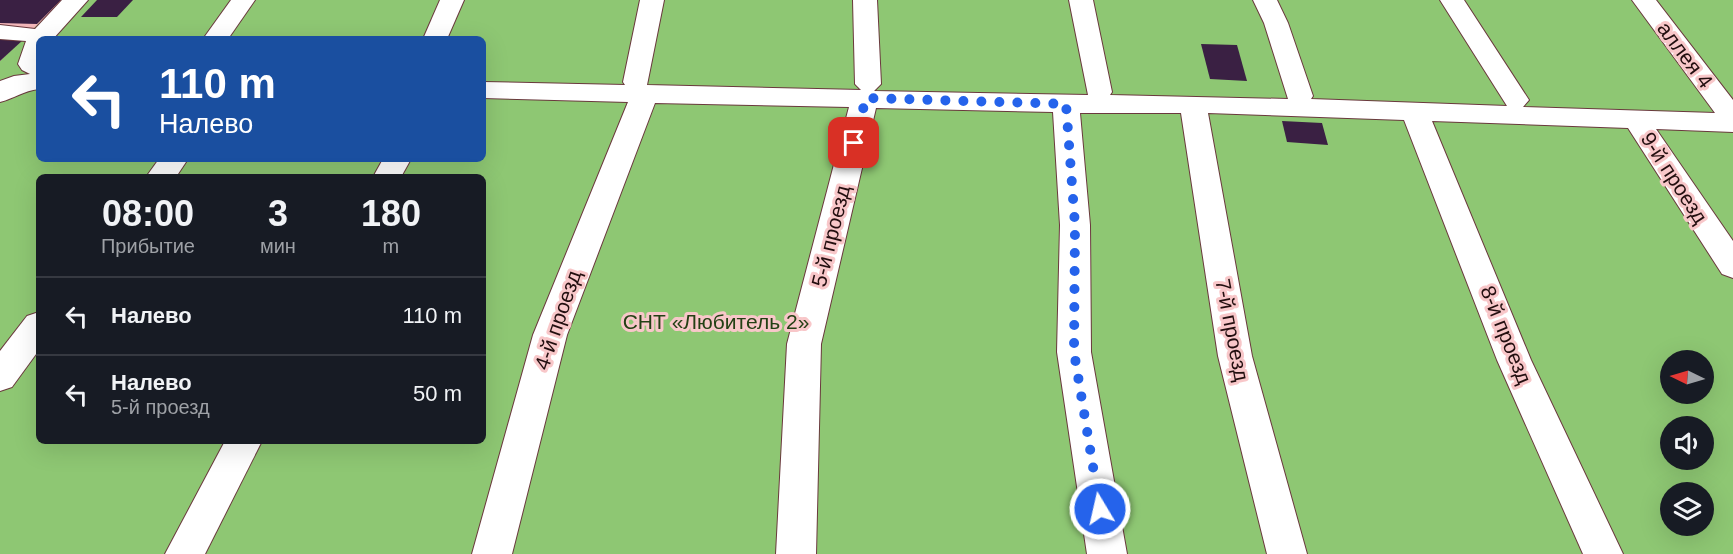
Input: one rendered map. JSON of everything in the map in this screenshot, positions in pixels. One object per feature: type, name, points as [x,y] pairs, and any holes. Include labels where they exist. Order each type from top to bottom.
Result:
[{"type":"street","points":[[42,36],[76,0]]},
{"type":"street","points":[[217,36],[243,0]]},
{"type":"street","points":[[436,36],[452,0]]},
{"type":"street","name":"4-й проезд","points":[[492,554],[550,335],[641,88],[652,0]]},
{"type":"street","name":"5-й проезд","points":[[796,554],[804,344],[867,91],[865,0]]},
{"type":"street","points":[[1081,0],[1099,92]]},
{"type":"street","points":[[1265,0],[1276,23],[1300,96]]},
{"type":"street","points":[[1452,0],[1516,100]]},
{"type":"street","name":"аллея 4","points":[[1644,0],[1730,114]]},
{"type":"street","points":[[0,32],[26,34]]},
{"type":"street","points":[[25,78],[36,44]]},
{"type":"street","points":[[486,78],[641,88]]},
{"type":"street","points":[[486,90],[641,88],[1099,92],[1516,100],[1730,114]]},
{"type":"street","points":[[867,91],[1066,104],[1193,104],[1636,120],[1730,114]]},
{"type":"street","points":[[1066,104],[1075,225],[1074,352],[1107,554]]},
{"type":"street","name":"7-й проезд","points":[[1193,104],[1235,356],[1287,554]]},
{"type":"street","name":"8-й проезд","points":[[1415,113],[1514,360],[1603,554]]},
{"type":"street","name":"9-й проезд","points":[[1636,120],[1733,266]]},
{"type":"street","points":[[162,174],[172,162]]},
{"type":"street","points":[[0,377],[36,329]]},
{"type":"street","points":[[185,554],[242,444]]},
{"type":"green space","name":"СНТ «Любитель 2»","points":[[63,0],[1733,0],[1733,554],[0,554],[0,61]]},
{"type":"building","points":[[0,0],[61,0],[37,24],[0,23]]},
{"type":"building","points":[[97,0],[133,0],[117,17],[81,17]]},
{"type":"building","points":[[0,39],[23,40],[0,61]]},
{"type":"building","points":[[1201,44],[1237,45],[1247,81],[1210,79]]},
{"type":"building","points":[[1282,121],[1322,123],[1328,145],[1287,142]]},
{"type":"route","points":[[854,143],[866,98],[1066,104],[1075,225],[1074,352],[1100,509]]}]
